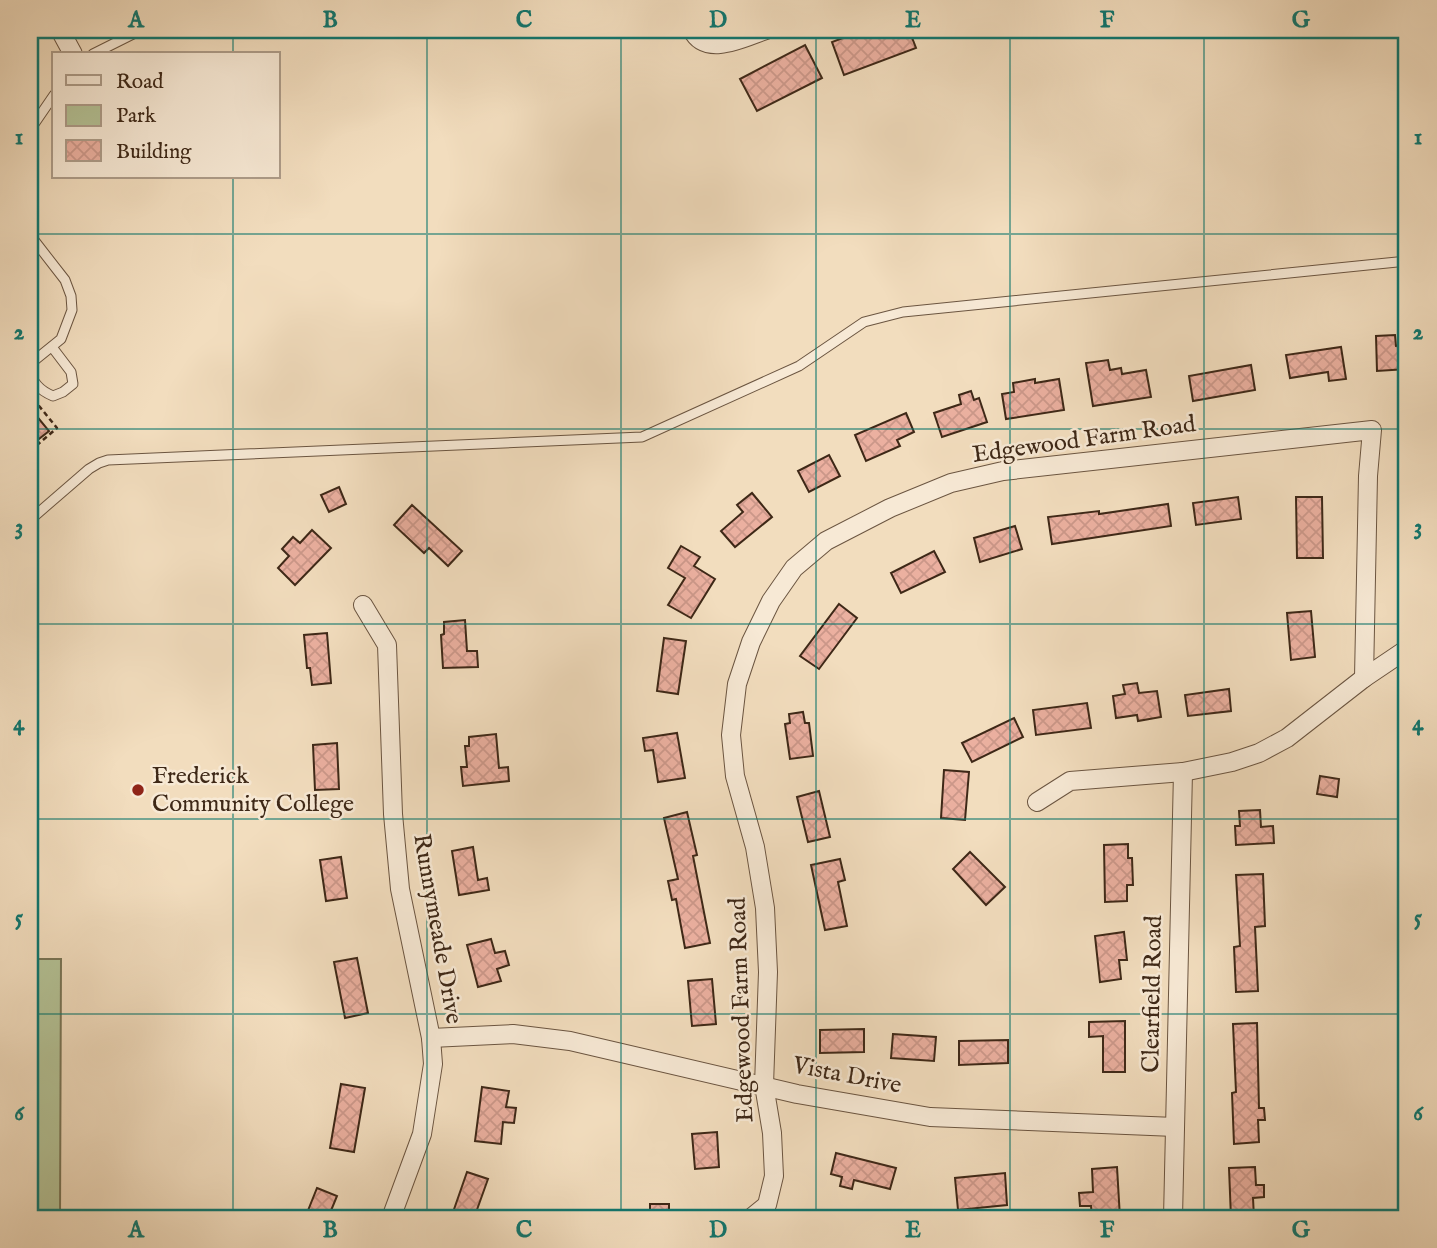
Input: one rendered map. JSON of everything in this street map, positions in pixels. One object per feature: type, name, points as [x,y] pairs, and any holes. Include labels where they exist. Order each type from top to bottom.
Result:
[{"type":"street","points":[[60,30],[72,52]]},
{"type":"street","points":[[699,36],[730,43],[766,30]]},
{"type":"street","name":"Edgewood Farm Road","points":[[751,1218],[767,1205],[774,1176],[772,1133],[764,1085],[768,972],[765,908],[754,847],[735,776],[731,735],[737,684],[751,642],[771,601],[794,568],[826,541],[890,508],[939,488],[1003,471],[1371,430],[1364,678]]},
{"type":"street","name":"Runnymeade Drive","points":[[363,605],[387,645],[393,814],[400,889],[433,1064],[422,1135],[391,1218]]},
{"type":"street","points":[[1037,802],[1070,781],[1184,772],[1259,753],[1287,738],[1364,678],[1407,649]]},
{"type":"street","name":"Clearfield Road","points":[[1172,1218],[1184,772]]},
{"type":"street","name":"Vista Drive","points":[[430,1038],[513,1034],[569,1041],[797,1094],[930,1117],[1175,1127]]},
{"type":"lane","points":[[97,52],[141,30]]},
{"type":"lane","points":[[30,130],[52,98]]},
{"type":"lane","points":[[30,235],[65,280],[71,296],[72,310],[68,327],[61,339],[52,347],[30,367],[32,379],[45,393],[53,396],[63,393],[72,384],[71,372],[52,347]]},
{"type":"lane","points":[[30,520],[89,469],[108,460],[642,437],[799,366],[864,322],[903,312],[1407,261]]},
{"type":"path","points":[[30,395],[57,428],[30,451]]},
{"type":"green space","points":[[30,959],[61,959],[60,1218],[30,1218]]},
{"type":"building","points":[[864,30],[909,30],[916,48],[844,75],[832,42]]},
{"type":"building","points":[[805,45],[822,78],[757,111],[740,79]]},
{"type":"building","points":[[1395,335],[1396,346],[1407,345],[1407,369],[1377,371],[1376,336]]},
{"type":"building","points":[[1341,347],[1346,379],[1329,381],[1328,372],[1290,378],[1286,355]]},
{"type":"building","points":[[1108,360],[1110,370],[1121,368],[1122,374],[1146,370],[1151,397],[1093,406],[1086,363]]},
{"type":"building","points":[[1251,365],[1255,390],[1193,401],[1189,376]]},
{"type":"building","points":[[1035,379],[1035,383],[1059,379],[1064,410],[1006,419],[1002,394],[1014,392],[1013,383]]},
{"type":"building","points":[[971,391],[974,400],[979,398],[987,422],[942,437],[934,413],[961,404],[959,395]]},
{"type":"building","points":[[30,408],[49,431],[30,446]]},
{"type":"building","points":[[906,413],[914,432],[897,440],[900,446],[866,461],[855,435]]},
{"type":"building","points":[[829,455],[840,476],[809,492],[798,471]]},
{"type":"building","points":[[339,487],[346,504],[329,512],[321,495]]},
{"type":"building","points":[[752,493],[772,517],[735,547],[721,531],[743,512],[737,505]]},
{"type":"building","points":[[1238,497],[1241,519],[1196,525],[1193,503]]},
{"type":"building","points":[[1296,497],[1322,497],[1323,558],[1297,558]]},
{"type":"building","points":[[1168,504],[1171,526],[1052,544],[1048,517],[1099,511],[1099,514]]},
{"type":"building","points":[[412,505],[462,551],[448,566],[429,548],[424,553],[394,525]]},
{"type":"building","points":[[1015,526],[1022,549],[980,562],[974,538]]},
{"type":"building","points":[[312,530],[331,548],[295,585],[278,568],[289,556],[282,549],[293,537],[300,543]]},
{"type":"building","points":[[681,546],[700,557],[694,566],[715,579],[691,618],[668,605],[685,578],[668,568]]},
{"type":"building","points":[[934,551],[945,572],[901,593],[891,573]]},
{"type":"building","points":[[839,604],[857,618],[819,669],[800,656]]},
{"type":"building","points":[[1311,611],[1315,657],[1291,660],[1287,613]]},
{"type":"building","points":[[465,620],[467,651],[477,651],[478,667],[443,668],[441,635],[444,634],[444,622]]},
{"type":"building","points":[[327,633],[331,683],[312,685],[310,668],[307,668],[304,635]]},
{"type":"building","points":[[664,638],[686,641],[678,694],[657,691]]},
{"type":"building","points":[[1137,683],[1139,693],[1157,691],[1161,717],[1138,721],[1137,715],[1116,718],[1113,696],[1125,694],[1123,685]]},
{"type":"building","points":[[1229,689],[1231,711],[1188,716],[1185,695]]},
{"type":"building","points":[[1087,703],[1091,728],[1036,735],[1033,710]]},
{"type":"building","points":[[803,712],[805,723],[809,723],[813,756],[790,759],[785,724],[790,723],[789,714]]},
{"type":"building","points":[[1014,718],[1023,737],[972,762],[962,743]]},
{"type":"building","points":[[677,733],[685,778],[658,782],[653,750],[645,751],[643,738]]},
{"type":"building","points":[[496,734],[499,768],[508,767],[509,781],[463,786],[461,767],[467,767],[465,746],[469,746],[469,737]]},
{"type":"building","points":[[337,743],[339,789],[315,790],[313,745]]},
{"type":"building","points":[[944,770],[969,772],[965,820],[941,818]]},
{"type":"building","points":[[1320,776],[1339,779],[1337,797],[1317,794]]},
{"type":"building","points":[[819,791],[830,837],[808,842],[797,797]]},
{"type":"building","points":[[1260,810],[1261,827],[1273,826],[1274,843],[1236,845],[1235,826],[1240,826],[1239,811]]},
{"type":"building","points":[[687,812],[697,855],[693,856],[710,943],[685,948],[676,899],[672,900],[668,881],[678,879],[664,818]]},
{"type":"building","points":[[1128,844],[1128,858],[1132,858],[1133,885],[1127,885],[1127,901],[1105,902],[1104,845]]},
{"type":"building","points":[[473,847],[478,880],[487,878],[489,890],[459,895],[452,851]]},
{"type":"building","points":[[970,852],[1005,887],[986,905],[953,869]]},
{"type":"building","points":[[341,857],[347,898],[326,901],[320,860]]},
{"type":"building","points":[[840,859],[845,880],[838,882],[847,926],[825,930],[811,865]]},
{"type":"building","points":[[1263,874],[1265,926],[1255,927],[1258,991],[1236,992],[1234,947],[1240,946],[1236,875]]},
{"type":"building","points":[[1124,932],[1127,960],[1119,960],[1121,979],[1100,982],[1095,936]]},
{"type":"building","points":[[491,939],[495,953],[505,951],[509,965],[497,969],[501,981],[478,987],[467,945]]},
{"type":"building","points":[[357,958],[368,1013],[345,1018],[334,962]]},
{"type":"building","points":[[712,979],[716,1024],[692,1026],[688,981]]},
{"type":"building","points":[[1125,1021],[1125,1072],[1103,1072],[1103,1036],[1089,1037],[1089,1022]]},
{"type":"building","points":[[1257,1023],[1259,1108],[1264,1108],[1265,1120],[1258,1120],[1259,1142],[1234,1144],[1232,1093],[1236,1092],[1233,1024]]},
{"type":"building","points":[[864,1029],[864,1052],[820,1053],[820,1030]]},
{"type":"building","points":[[893,1034],[936,1037],[934,1061],[891,1058]]},
{"type":"building","points":[[1008,1040],[1008,1063],[959,1065],[959,1041]]},
{"type":"building","points":[[341,1084],[365,1088],[354,1152],[330,1148]]},
{"type":"building","points":[[482,1087],[509,1091],[506,1107],[516,1108],[514,1123],[503,1122],[501,1144],[475,1141]]},
{"type":"building","points":[[717,1132],[719,1167],[695,1169],[692,1134]]},
{"type":"building","points":[[836,1153],[896,1168],[890,1189],[854,1180],[852,1189],[840,1186],[842,1177],[831,1174]]},
{"type":"building","points":[[1117,1167],[1120,1218],[1092,1218],[1091,1206],[1080,1206],[1079,1193],[1093,1192],[1092,1169]]},
{"type":"building","points":[[1255,1167],[1256,1185],[1264,1185],[1264,1197],[1253,1198],[1254,1218],[1231,1218],[1229,1168]]},
{"type":"building","points":[[467,1172],[488,1179],[474,1218],[451,1218]]},
{"type":"building","points":[[1005,1173],[1007,1205],[958,1210],[955,1178]]},
{"type":"building","points":[[317,1188],[337,1196],[328,1218],[305,1218]]},
{"type":"building","points":[[650,1204],[669,1204],[669,1218],[650,1218]]},
{"type":"place","name":"Frederick Community College","points":[[138,790]]}]
